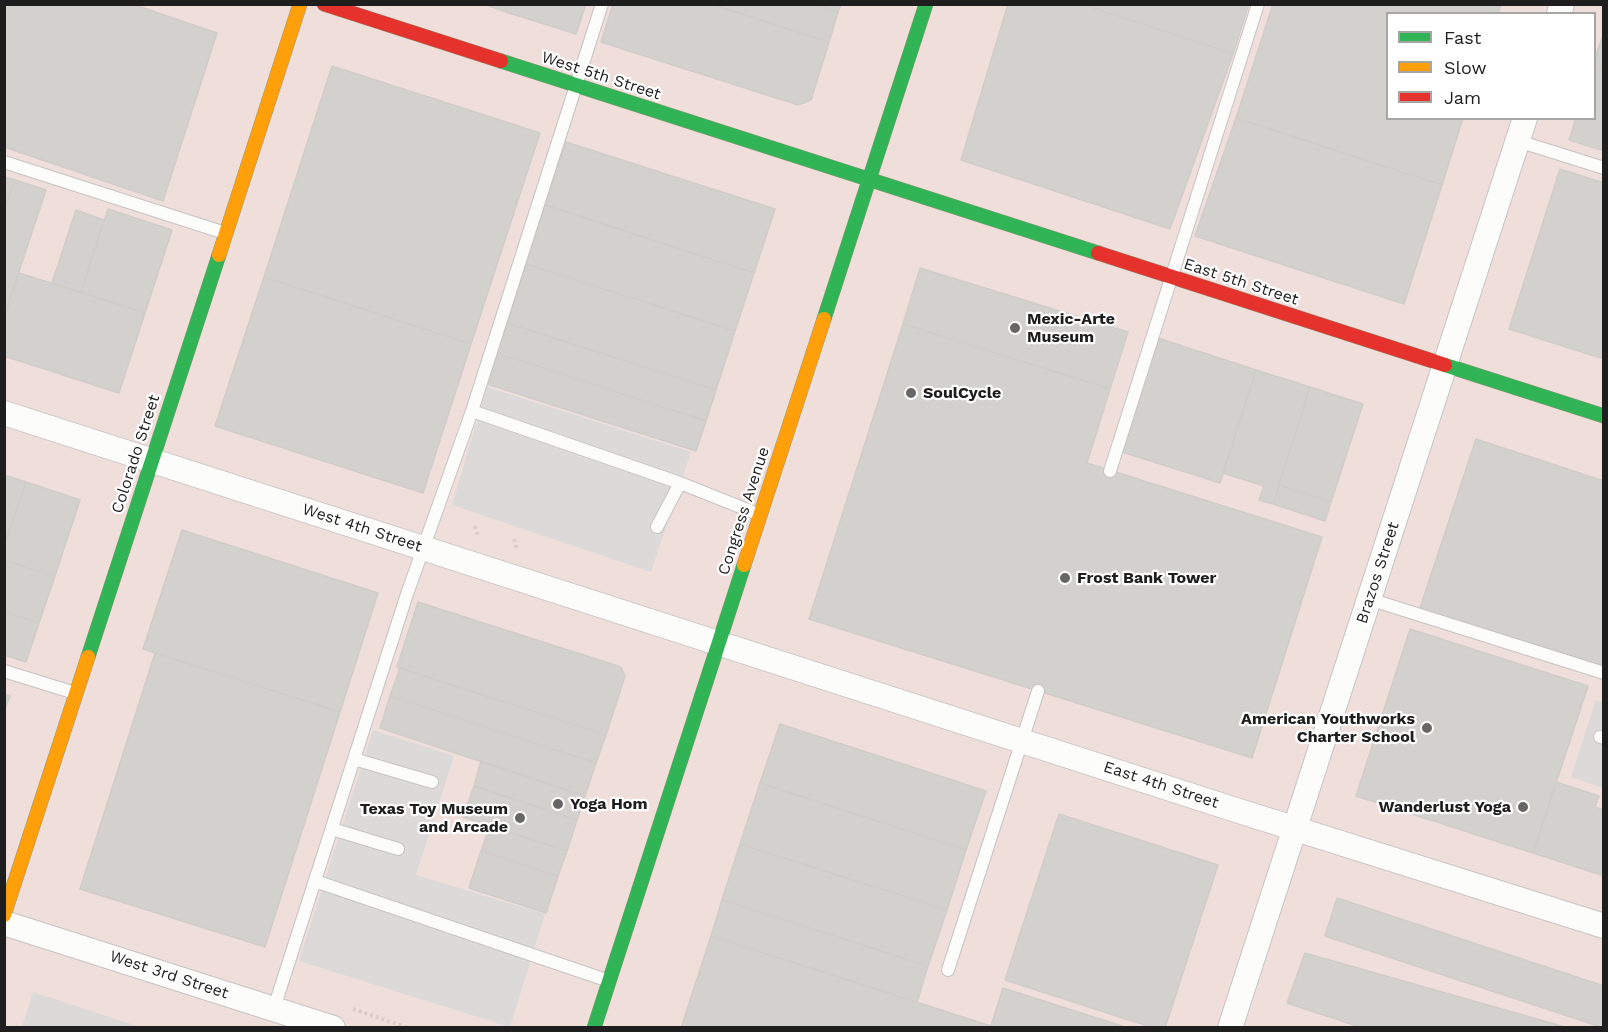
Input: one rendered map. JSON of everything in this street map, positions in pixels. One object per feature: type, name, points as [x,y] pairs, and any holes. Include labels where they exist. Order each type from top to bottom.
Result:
[{"type":"main road","name":"Colorado Street","points":[[4,915],[300,4]]},
{"type":"main road","name":"West 5th Street","points":[[324,4],[869,180]]},
{"type":"main road","name":"Congress Avenue","points":[[594,1028],[926,4]]},
{"type":"main road","name":"East 5th Street","points":[[869,180],[1604,416]]},
{"type":"street","name":"Brazos Street","points":[[1230,1028],[1522,130]]},
{"type":"street","name":"West 4th Street","points":[[4,413],[718,643]]},
{"type":"street","name":"East 4th Street","points":[[718,643],[1604,926]]},
{"type":"street","name":"West 3rd Street","points":[[4,922],[333,1028]]},
{"type":"lane","points":[[274,1008],[423,548],[472,411],[602,4]]},
{"type":"lane","points":[[1110,471],[1258,4]]},
{"type":"lane","points":[[1522,130],[1604,168]]},
{"type":"lane","points":[[4,162],[226,234]]},
{"type":"lane","points":[[472,411],[680,483],[760,515]]},
{"type":"lane","points":[[657,527],[680,483]]},
{"type":"lane","points":[[1369,599],[1604,673]]},
{"type":"lane","points":[[4,671],[76,694]]},
{"type":"lane","points":[[948,970],[1038,691]]},
{"type":"lane","points":[[354,759],[432,782]]},
{"type":"lane","points":[[332,829],[398,849]]},
{"type":"lane","points":[[315,881],[609,981]]},
{"type":"shaded area","points":[[5,5],[1603,5],[1603,1027],[5,1027]]},
{"type":"shaded area","points":[[487,387],[691,452],[651,572],[452,505]]},
{"type":"shaded area","points":[[1596,700],[1603,702],[1603,788],[1571,777]]},
{"type":"shaded area","points":[[373,730],[454,756],[416,875],[545,914],[510,1027],[299,961]]},
{"type":"shaded area","points":[[33,992],[140,1027],[22,1027]]},
{"type":"building","points":[[4,4],[132,4],[217,33],[163,201],[4,147]]},
{"type":"building","points":[[484,4],[508,4],[506,12]]},
{"type":"building","points":[[508,4],[586,4],[576,34],[506,12]]},
{"type":"building","points":[[613,4],[711,4],[829,42],[811,100],[798,105],[601,42]]},
{"type":"building","points":[[711,4],[814,4],[838,12],[829,42]]},
{"type":"building","points":[[814,4],[841,4],[838,12]]},
{"type":"building","points":[[1008,4],[1082,4],[1233,54],[1170,229],[961,160]]},
{"type":"building","points":[[1082,4],[1249,4],[1233,54]]},
{"type":"building","points":[[1273,4],[1501,4],[1499,12],[1386,12],[1386,120],[1462,120],[1442,185],[1236,118]]},
{"type":"building","points":[[1604,33],[1604,72],[1596,70],[1596,55]]},
{"type":"building","points":[[332,66],[540,133],[471,344],[264,277]]},
{"type":"building","points":[[1596,70],[1604,72],[1604,151],[1569,140],[1575,120],[1596,120]]},
{"type":"building","points":[[1236,118],[1442,185],[1404,304],[1195,236]]},
{"type":"building","points":[[566,142],[775,209],[754,273],[545,205]]},
{"type":"building","points":[[1560,169],[1604,183],[1604,359],[1509,329]]},
{"type":"building","points":[[4,177],[15,180],[4,211]]},
{"type":"building","points":[[15,180],[46,190],[4,317],[4,211]]},
{"type":"building","points":[[545,205],[754,273],[735,331],[526,264]]},
{"type":"building","points":[[108,209],[172,230],[145,313],[81,292]]},
{"type":"building","points":[[76,210],[104,220],[81,292],[52,283]]},
{"type":"building","points":[[526,264],[735,331],[716,390],[507,323]]},
{"type":"building","name":"Mexic-Arte Museum","points":[[920,268],[1128,332],[1110,389],[903,324]]},
{"type":"building","points":[[19,273],[145,313],[119,393],[4,356],[4,318]]},
{"type":"building","points":[[264,277],[471,344],[423,493],[215,426]]},
{"type":"building","points":[[507,323],[716,390],[706,421],[497,353]]},
{"type":"building","name":"Frost Bank Tower","points":[[903,324],[1110,389],[1087,463],[1322,537],[1252,758],[809,619]]},
{"type":"building","points":[[1158,338],[1256,370],[1220,483],[1122,452]]},
{"type":"building","points":[[497,353],[706,421],[696,451],[487,384]]},
{"type":"building","points":[[1256,370],[1310,387],[1273,504],[1259,500],[1264,486],[1223,473]]},
{"type":"building","points":[[1310,387],[1363,404],[1331,502],[1279,485]]},
{"type":"building","points":[[1476,439],[1604,481],[1604,666],[1420,608]]},
{"type":"building","points":[[4,475],[26,482],[4,546]]},
{"type":"building","points":[[26,482],[80,500],[55,576],[4,560],[4,546]]},
{"type":"building","points":[[1279,485],[1331,502],[1325,521],[1273,504]]},
{"type":"building","points":[[182,530],[378,593],[340,712],[143,649]]},
{"type":"building","points":[[4,560],[55,576],[39,623],[4,612]]},
{"type":"building","points":[[418,602],[621,667],[625,676],[606,735],[397,667]]},
{"type":"building","points":[[4,612],[39,623],[26,662],[4,655]]},
{"type":"building","points":[[1410,629],[1588,686],[1533,853],[1356,796]]},
{"type":"building","points":[[155,653],[340,712],[265,947],[80,889]]},
{"type":"building","points":[[400,668],[606,735],[596,763],[390,696]]},
{"type":"building","points":[[4,694],[10,696],[4,712]]},
{"type":"building","points":[[390,696],[596,763],[585,796],[380,728]]},
{"type":"building","points":[[780,724],[986,791],[966,850],[760,783]]},
{"type":"building","points":[[481,761],[585,796],[577,820],[474,786]]},
{"type":"building","points":[[1556,782],[1599,796],[1595,807],[1604,810],[1604,876],[1533,853]]},
{"type":"building","points":[[760,783],[966,850],[947,910],[740,844]]},
{"type":"building","name":"Texas Toy Museum and Arcade","points":[[474,786],[577,820],[567,851],[463,817]]},
{"type":"building","points":[[1059,814],[1218,865],[1165,1028],[1154,1028],[1005,980]]},
{"type":"building","points":[[490,826],[567,851],[558,876],[481,851]]},
{"type":"building","points":[[740,844],[947,910],[928,966],[722,900]]},
{"type":"building","points":[[481,851],[558,876],[546,913],[469,888]]},
{"type":"building","points":[[1337,898],[1604,986],[1604,1028],[1325,936]]},
{"type":"building","points":[[722,900],[928,966],[917,1002],[711,936]]},
{"type":"building","points":[[711,936],[991,1026],[1003,988],[1128,1028],[681,1028]]},
{"type":"building","points":[[1305,953],[1565,1027],[1363,1028],[1287,1003]]},
{"type":"traffic: fast","points":[[824,319],[926,4]]},
{"type":"traffic: fast","points":[[501,61],[1098,253]]},
{"type":"traffic: fast","points":[[88,657],[219,255]]},
{"type":"traffic: fast","points":[[1445,365],[1604,416]]},
{"type":"traffic: fast","points":[[594,1028],[744,565]]},
{"type":"traffic: slow","points":[[219,255],[300,4]]},
{"type":"traffic: slow","points":[[744,565],[824,319]]},
{"type":"traffic: slow","points":[[4,915],[88,657]]},
{"type":"traffic: jam","points":[[324,4],[501,61]]},
{"type":"traffic: jam","points":[[1098,253],[1445,365]]},
{"type":"place","name":"Mexic-Arte Museum","points":[[1015,328]]},
{"type":"place","name":"SoulCycle","points":[[911,393]]},
{"type":"place","name":"Frost Bank Tower","points":[[1065,578]]},
{"type":"place","name":"American Youthworks Charter School","points":[[1427,728]]},
{"type":"place","name":"Yoga Hom","points":[[558,804]]},
{"type":"place","name":"Wanderlust Yoga","points":[[1523,807]]},
{"type":"place","name":"Texas Toy Museum and Arcade","points":[[520,818]]}]
